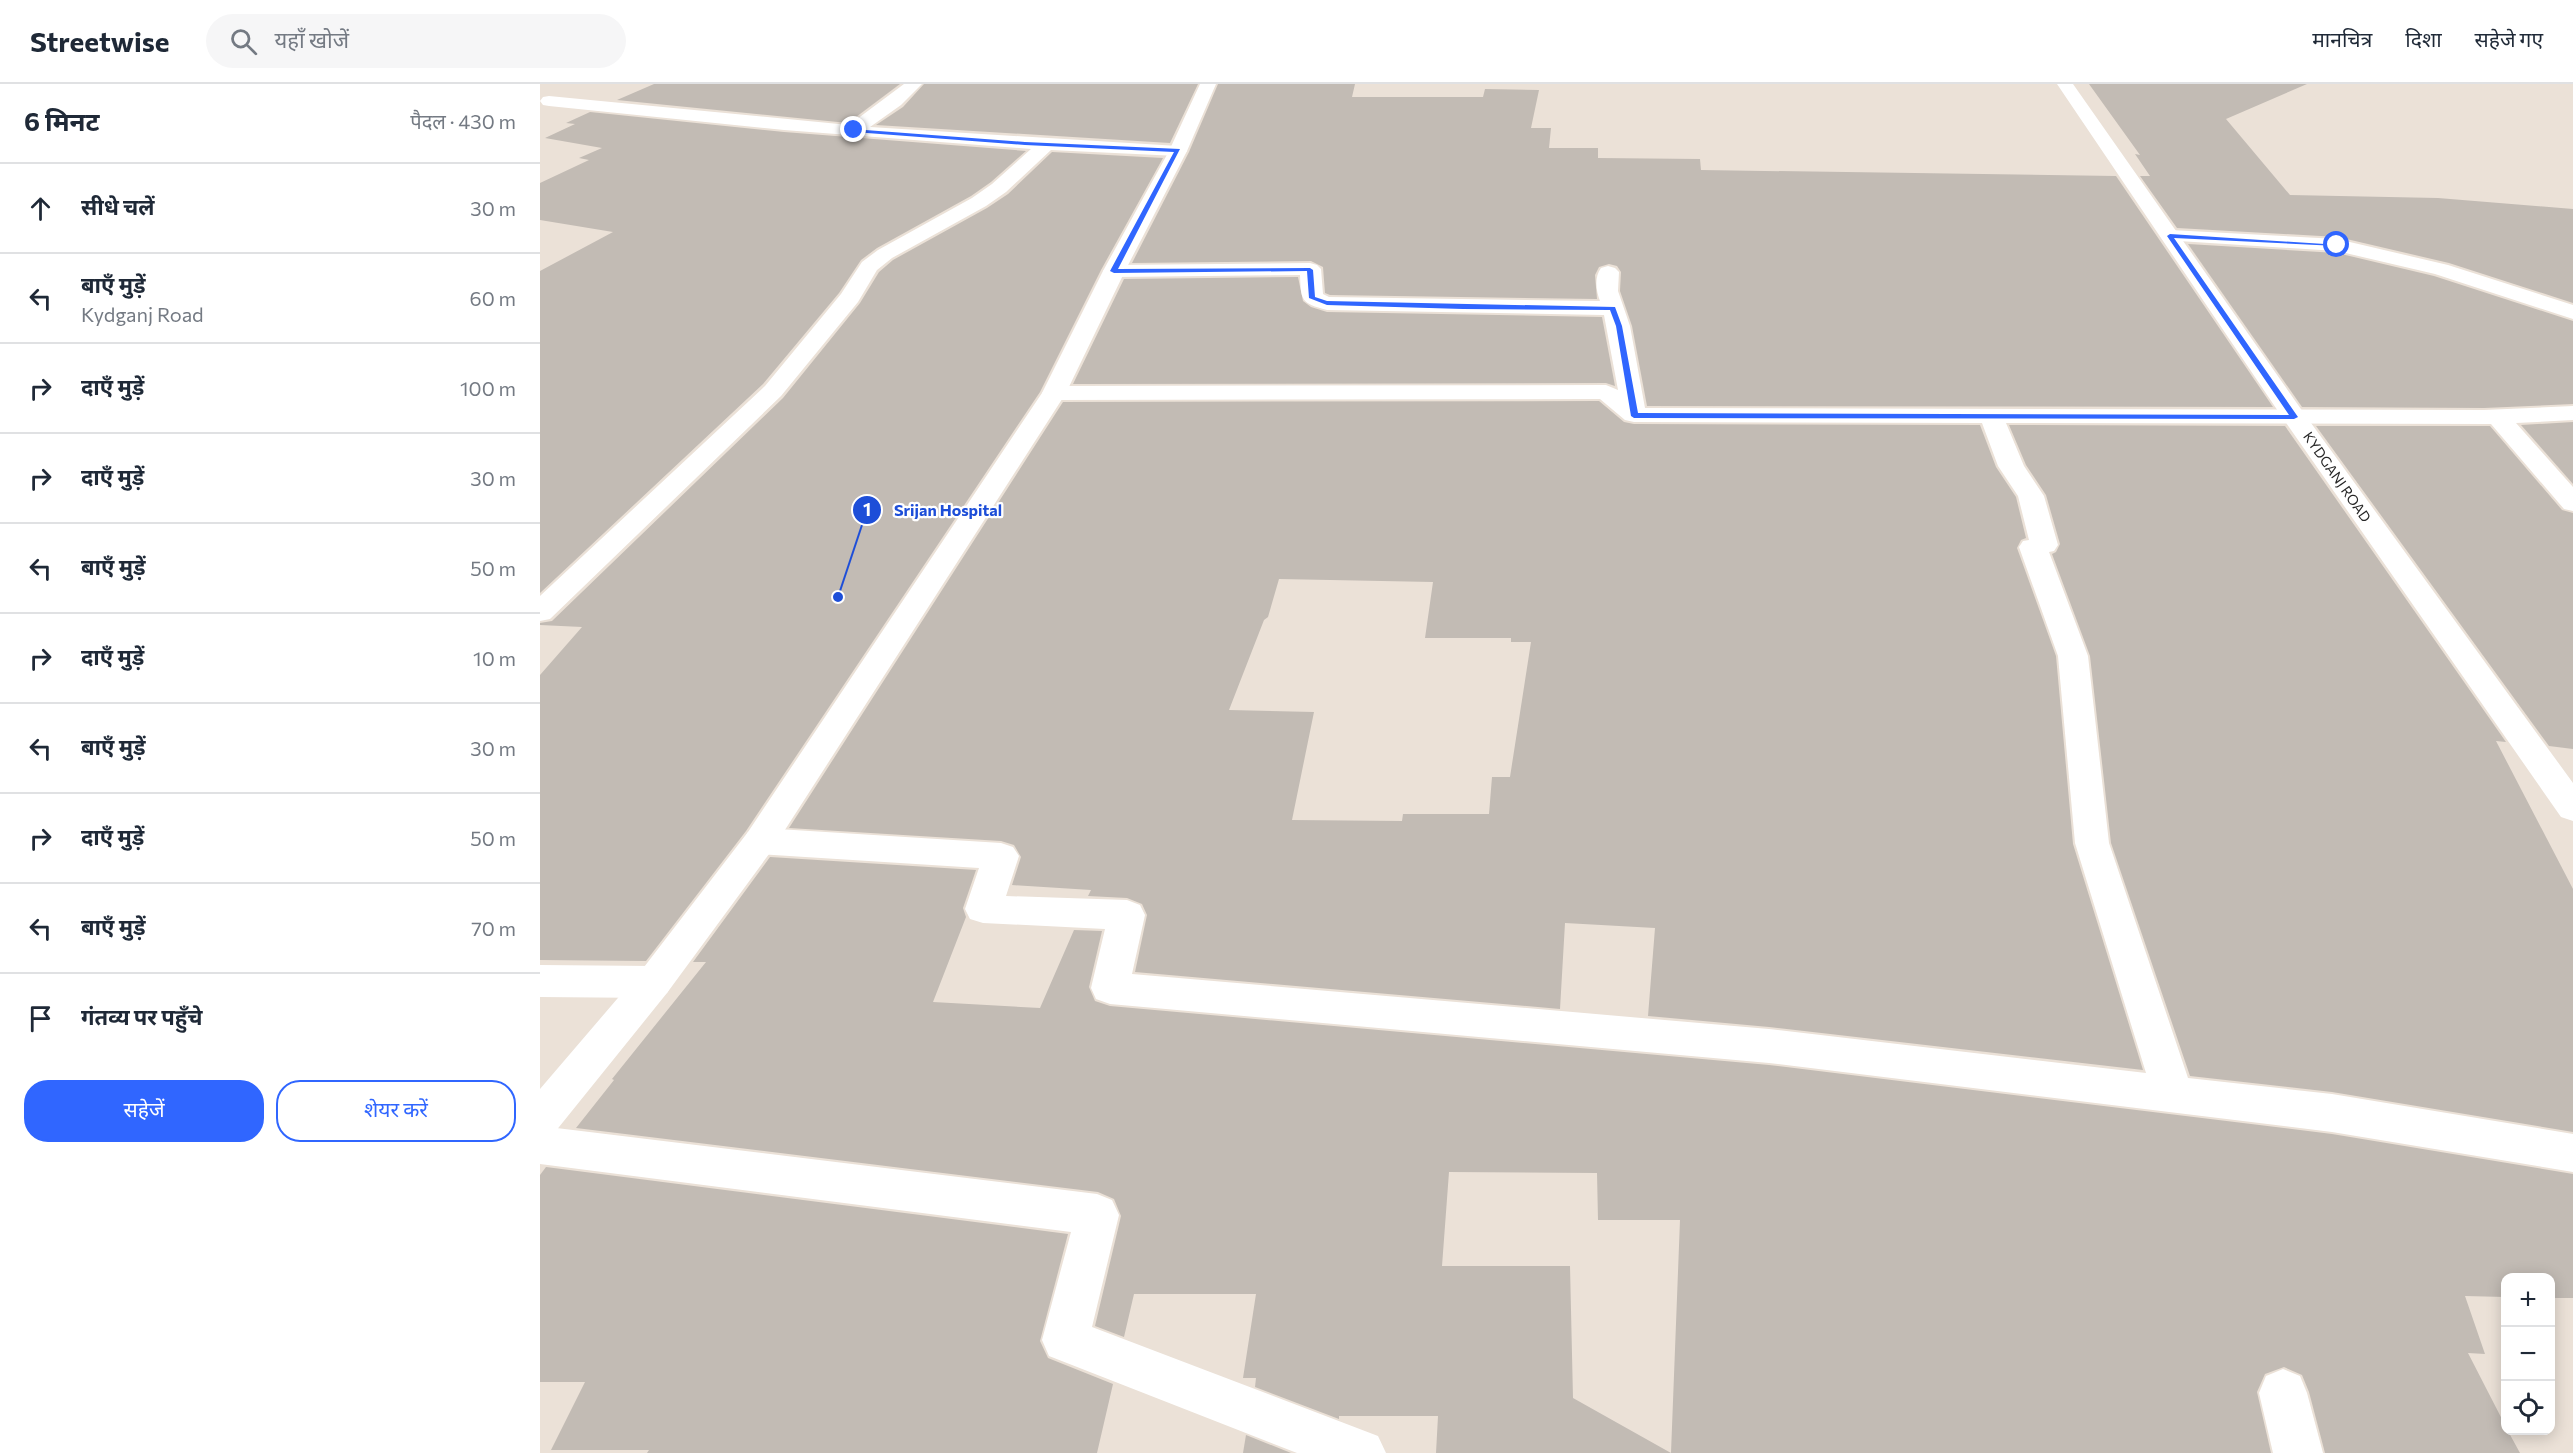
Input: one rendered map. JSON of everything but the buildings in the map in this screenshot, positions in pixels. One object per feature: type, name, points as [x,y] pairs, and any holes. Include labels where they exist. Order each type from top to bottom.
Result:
[{"type":"street","points":[[854,130],[914,84]]},
{"type":"street","points":[[540,1119],[654,981],[760,841],[1054,393],[1114,271],[1178,150],[1208,84]]},
{"type":"street","name":"KYDGANJ ROAD","points":[[2066,84],[2294,417],[2573,808]]},
{"type":"street","points":[[545,103],[581,88]]},
{"type":"street","points":[[545,103],[1046,145],[1178,150]]},
{"type":"street","points":[[540,612],[773,391],[850,297],[869,266],[885,254],[979,202],[999,188],[1046,145]]},
{"type":"street","points":[[2170,236],[2337,245],[2441,269],[2573,312]]},
{"type":"street","points":[[1114,271],[1310,270],[1312,298],[1327,303],[1613,308]]},
{"type":"street","points":[[1608,272],[1607,291],[1619,326],[1634,416]]},
{"type":"street","points":[[1054,393],[1606,392],[1634,416],[2294,417],[2497,416],[2573,413]]},
{"type":"street","points":[[1991,416],[2011,466],[2031,496],[2044,545],[2033,547],[2073,656],[2092,843],[2173,1094]]},
{"type":"street","points":[[2497,416],[2573,503]]},
{"type":"street","points":[[760,841],[1001,856],[983,909],[1127,915],[1110,988],[1769,1046],[2332,1113],[2573,1153]]},
{"type":"street","points":[[540,981],[654,981]]},
{"type":"street","points":[[540,1145],[1097,1215],[1065,1340],[1361,1453]]},
{"type":"street","points":[[2283,1393],[2298,1453]]},
{"type":"place","name":"Srijan Hospital","points":[[838,597]]},
{"type":"route","points":[[854,130],[1025,144],[1178,150],[1114,271],[1310,270],[1312,298],[1327,303],[1613,308],[1619,326],[1634,416],[2294,417],[2170,236],[2337,245]]}]
